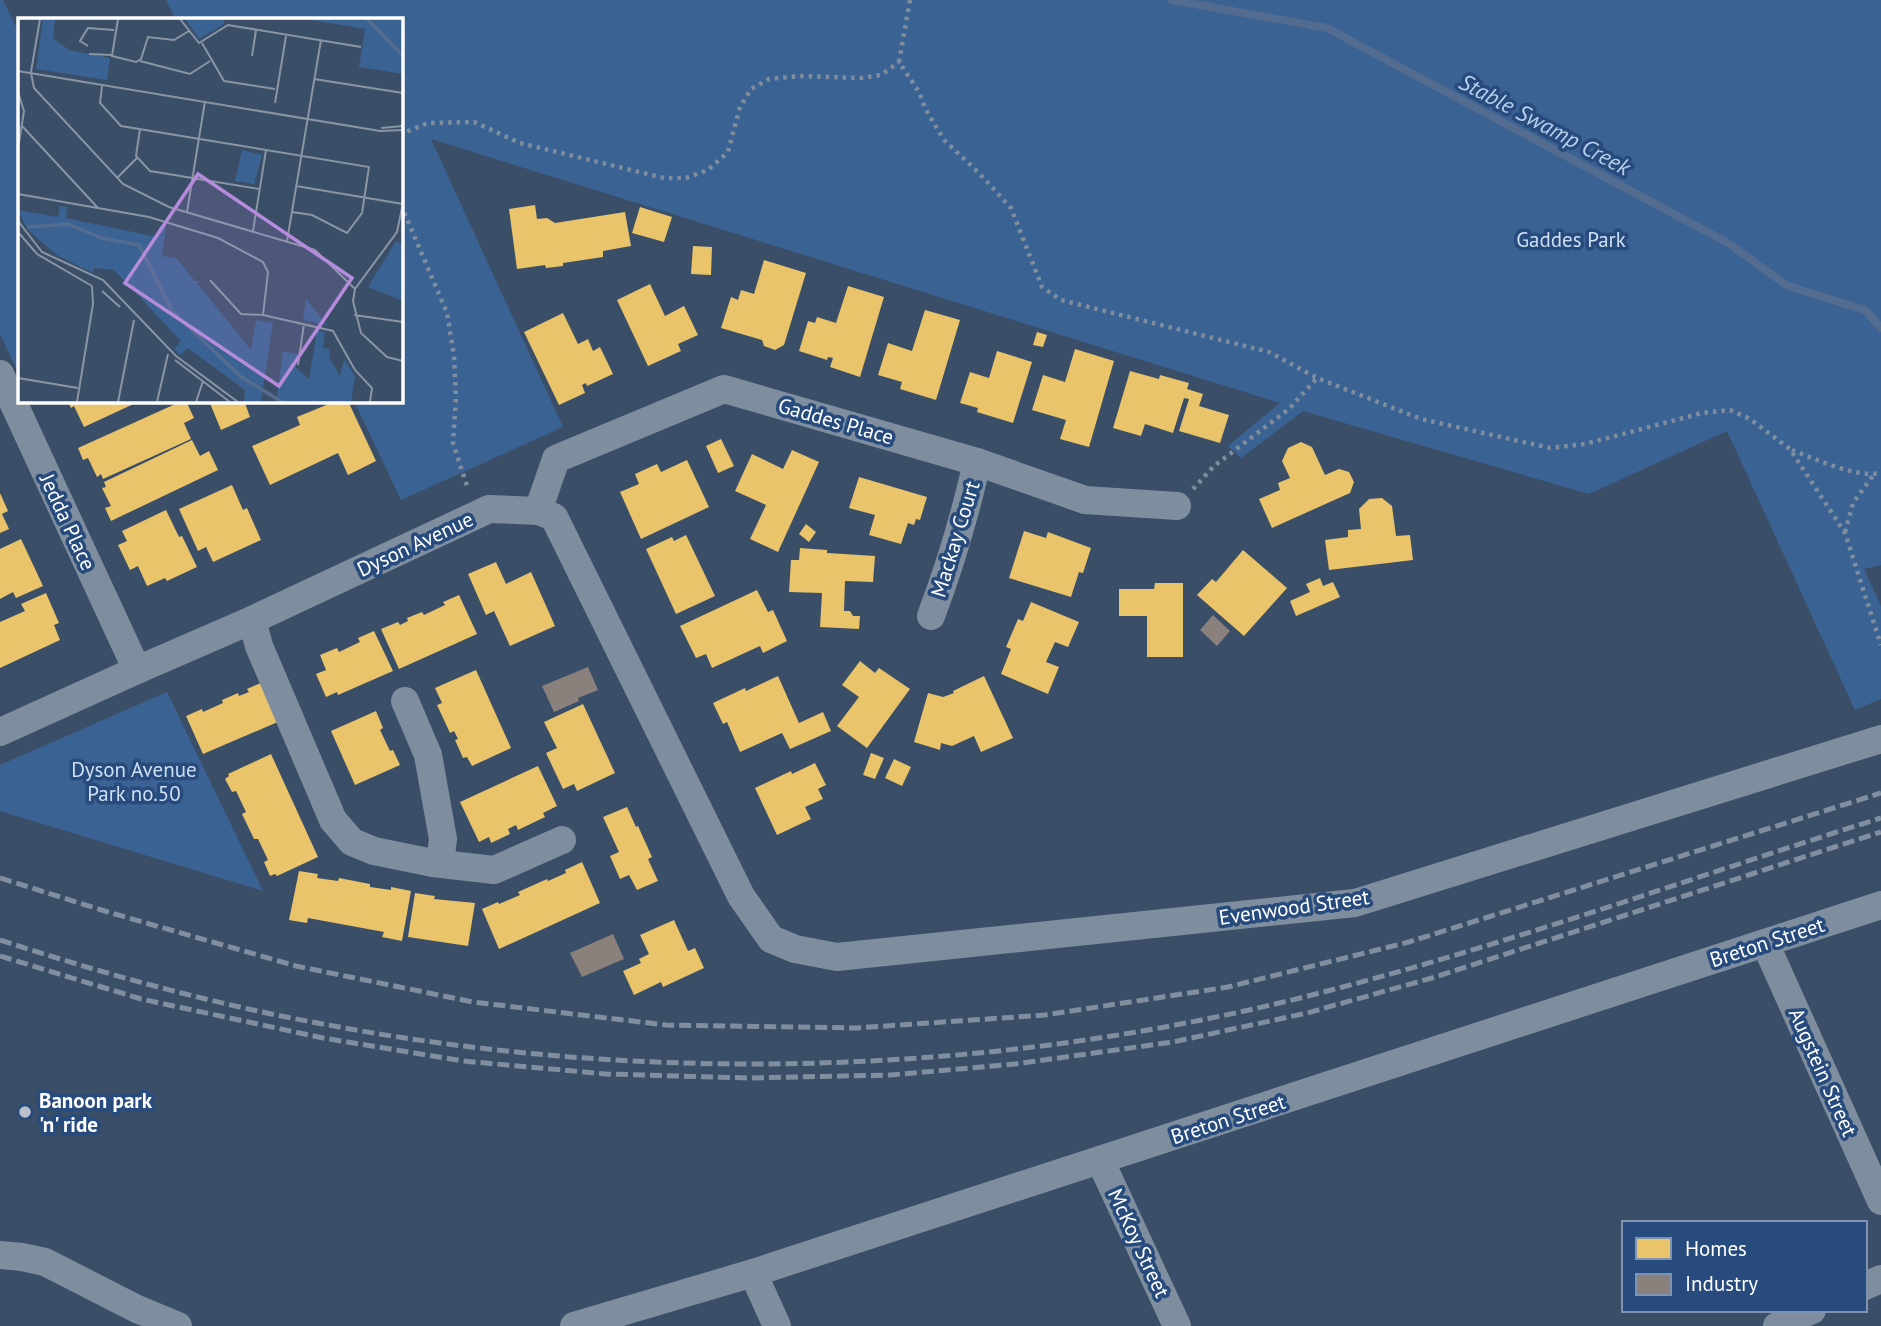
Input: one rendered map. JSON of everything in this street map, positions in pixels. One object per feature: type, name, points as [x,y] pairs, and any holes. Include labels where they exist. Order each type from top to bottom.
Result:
[{"type":"street","name":"Jedda Place","points":[[0,374],[137,670]]},
{"type":"street","name":"Gaddes Place","points":[[538,511],[556,459],[724,389],[977,462],[1085,500],[1177,506]]},
{"type":"street","name":"Mackay Court","points":[[931,616],[965,517],[977,462]]},
{"type":"street","name":"Dyson Avenue","points":[[0,732],[252,621],[489,509],[538,511]]},
{"type":"street","name":"Evenwood Street","points":[[538,511],[554,517],[741,896],[771,939],[795,949],[837,957],[1355,903],[1881,739]]},
{"type":"street","points":[[252,621],[259,646],[333,820],[352,842],[374,852],[494,870],[562,840]]},
{"type":"street","points":[[405,701],[428,755],[443,839],[440,863]]},
{"type":"street","name":"Breton Street","points":[[574,1326],[753,1273],[1881,905]]},
{"type":"street","name":"Augstein Street","points":[[1765,943],[1881,1201]]},
{"type":"street","name":"McKoy Street","points":[[1100,1160],[1177,1326]]},
{"type":"street","points":[[0,1255],[45,1262],[137,1309],[178,1326]]},
{"type":"street","points":[[753,1273],[777,1326]]},
{"type":"street","points":[[1777,1326],[1808,1312]]},
{"type":"path","points":[[910,0],[899,62],[919,92],[926,110],[944,140],[978,172],[1010,208],[1042,287],[1061,300],[1269,352],[1317,378],[1421,419],[1550,448],[1584,444],[1702,413],[1730,410],[1750,419],[1790,449],[1836,468],[1881,473]]},
{"type":"path","points":[[402,136],[428,123],[474,122],[520,144],[664,178],[687,178],[708,170],[728,152],[740,107],[751,89],[769,79],[798,76],[862,78],[881,75],[899,62]]},
{"type":"path","points":[[402,207],[447,313],[454,356],[456,398],[453,443],[468,490]]},
{"type":"path","points":[[1177,506],[1214,466],[1289,409],[1317,378]]},
{"type":"path","points":[[1790,449],[1845,533],[1881,645]]},
{"type":"path","points":[[1845,533],[1853,503],[1874,474]]},
{"type":"green space","points":[[0,0],[3,0],[18,31],[18,373],[0,334]]},
{"type":"green space","name":"Gaddes Park","points":[[166,0],[1881,0],[1881,565],[1864,569],[1881,606],[1881,699],[1855,710],[1727,431],[1589,494],[1303,411],[1241,458],[1228,446],[1280,403],[431,139],[563,427],[401,500],[354,402],[402,402],[402,18],[175,18]]},
{"type":"green space","name":"Dyson Avenue Park no.50","points":[[167,692],[263,891],[0,811],[0,765]]},
{"type":"building: Homes","points":[[535,205],[537,219],[547,218],[555,223],[625,212],[631,246],[603,251],[603,257],[563,263],[563,266],[546,268],[545,265],[517,269],[509,209]]},
{"type":"building: Homes","points":[[640,207],[672,217],[664,242],[632,233]]},
{"type":"building: Homes","points":[[693,246],[712,247],[711,275],[691,274]]},
{"type":"building: Homes","points":[[764,260],[806,273],[784,345],[775,350],[764,346],[762,340],[721,328],[731,297],[738,300],[741,290],[754,294]]},
{"type":"building: Homes","points":[[650,284],[665,316],[684,306],[698,335],[678,344],[681,351],[648,366],[617,300]]},
{"type":"building: Homes","points":[[848,286],[884,297],[860,377],[830,367],[833,358],[828,357],[827,360],[799,351],[808,321],[815,323],[817,317],[836,323]]},
{"type":"building: Homes","points":[[925,310],[960,320],[936,400],[900,389],[902,382],[878,375],[888,343],[912,351]]},
{"type":"building: Homes","points":[[563,313],[578,344],[588,339],[593,351],[600,347],[613,374],[587,386],[586,383],[582,385],[585,393],[559,405],[524,332]]},
{"type":"building: Homes","points":[[1037,332],[1047,335],[1043,347],[1033,345]]},
{"type":"building: Homes","points":[[1075,349],[1114,361],[1089,447],[1060,439],[1066,420],[1032,410],[1043,375],[1065,382]]},
{"type":"building: Homes","points":[[997,351],[1032,362],[1013,423],[977,412],[978,408],[960,403],[970,372],[989,378]]},
{"type":"building: Homes","points":[[1130,371],[1189,383],[1187,389],[1203,394],[1199,406],[1229,415],[1220,443],[1179,431],[1189,399],[1184,398],[1173,433],[1145,424],[1141,436],[1113,428]]},
{"type":"building: Homes","points":[[68,402],[138,402],[84,427],[74,406],[71,408]]},
{"type":"building: Homes","points":[[180,402],[186,402],[194,418],[184,423],[191,439],[103,479],[101,474],[97,477],[88,458],[83,460],[78,448]]},
{"type":"building: Homes","points":[[209,402],[248,402],[245,403],[250,417],[221,430]]},
{"type":"building: Homes","points":[[334,402],[348,402],[376,461],[348,475],[338,453],[270,485],[252,446],[300,425],[297,417]]},
{"type":"building: Homes","points":[[721,439],[734,466],[718,473],[706,446]]},
{"type":"building: Homes","points":[[192,440],[200,456],[209,451],[218,470],[111,521],[105,508],[111,506],[102,488],[106,487],[104,482]]},
{"type":"building: Homes","points":[[1301,442],[1312,447],[1325,475],[1339,469],[1349,472],[1354,482],[1350,493],[1272,528],[1259,499],[1280,490],[1278,483],[1290,478],[1282,461],[1288,448]]},
{"type":"building: Homes","points":[[792,450],[819,462],[778,552],[750,539],[766,505],[735,491],[752,454],[783,469]]},
{"type":"building: Homes","points":[[687,460],[709,507],[641,539],[620,492],[639,484],[635,474],[657,464],[661,472]]},
{"type":"building: Homes","points":[[859,477],[927,497],[920,520],[916,519],[914,525],[908,523],[901,544],[869,535],[875,515],[849,508]]},
{"type":"building: Homes","points":[[232,485],[243,510],[247,508],[261,540],[213,562],[206,547],[198,551],[179,509]]},
{"type":"building: Homes","points":[[0,493],[8,511],[2,514],[9,529],[0,533]]},
{"type":"building: Homes","points":[[1382,498],[1392,506],[1396,536],[1410,535],[1413,560],[1329,570],[1325,540],[1348,537],[1348,530],[1361,529],[1359,509],[1369,499]]},
{"type":"building: Homes","points":[[166,510],[197,567],[167,581],[165,578],[147,586],[138,566],[130,570],[118,545],[127,541],[122,531]]},
{"type":"building: Homes","points":[[806,524],[816,532],[809,542],[799,534]]},
{"type":"building: Homes","points":[[1024,531],[1046,538],[1048,532],[1091,548],[1071,597],[1009,578]]},
{"type":"building: Homes","points":[[686,535],[715,596],[676,614],[646,549],[672,537],[674,541]]},
{"type":"building: Homes","points":[[21,539],[43,586],[16,598],[13,592],[0,599],[0,549]]},
{"type":"building: Homes","points":[[800,548],[827,550],[827,553],[875,556],[873,582],[845,581],[844,611],[860,616],[859,629],[820,627],[822,593],[789,592],[791,560],[799,560]]},
{"type":"building: Homes","points":[[1243,550],[1287,588],[1244,636],[1197,595],[1212,579],[1216,582]]},
{"type":"building: Homes","points":[[496,562],[506,584],[531,572],[555,626],[510,646],[494,611],[486,615],[468,574]]},
{"type":"building: Homes","points":[[1320,578],[1323,586],[1333,582],[1340,597],[1296,616],[1290,601],[1310,592],[1306,584]]},
{"type":"building: Homes","points":[[1155,583],[1183,583],[1183,657],[1147,657],[1147,616],[1119,616],[1119,589],[1154,589]]},
{"type":"building: Homes","points":[[757,590],[768,612],[773,610],[787,641],[763,653],[760,646],[712,668],[706,654],[696,658],[680,626]]},
{"type":"building: Homes","points":[[46,593],[59,623],[54,625],[60,640],[0,668],[0,622],[25,611],[21,604]]},
{"type":"building: Homes","points":[[459,595],[477,634],[399,669],[381,629],[398,622],[400,625],[408,621],[407,618],[422,612],[424,615]]},
{"type":"building: Homes","points":[[1031,602],[1079,622],[1068,647],[1055,642],[1046,662],[1059,667],[1048,694],[1001,674],[1011,649],[1006,647],[1018,619],[1023,621]]},
{"type":"building: Homes","points":[[374,631],[393,671],[338,695],[337,692],[326,697],[316,674],[326,670],[320,655],[337,648],[339,652],[360,642],[358,638]]},
{"type":"building: Homes","points":[[860,661],[875,673],[879,668],[910,689],[867,748],[837,726],[859,697],[842,685]]},
{"type":"building: Homes","points":[[476,670],[511,748],[472,766],[467,757],[463,758],[454,731],[450,733],[437,705],[442,703],[435,688]]},
{"type":"building: Homes","points":[[778,676],[799,723],[823,712],[831,731],[790,749],[782,733],[740,752],[727,722],[723,724],[713,703]]},
{"type":"building: Homes","points":[[984,676],[1013,738],[981,752],[974,736],[952,746],[941,743],[940,750],[914,742],[928,693],[943,697]]},
{"type":"building: Homes","points":[[263,682],[280,721],[203,754],[186,716],[202,709],[203,712],[238,693],[239,696],[249,692],[247,689]]},
{"type":"building: Homes","points":[[583,704],[615,773],[577,791],[574,784],[563,789],[546,753],[557,748],[544,722]]},
{"type":"building: Homes","points":[[376,711],[383,728],[380,730],[400,765],[355,785],[331,731]]},
{"type":"building: Homes","points":[[871,753],[884,758],[875,779],[863,775]]},
{"type":"building: Homes","points":[[271,754],[318,857],[277,876],[270,876],[264,862],[268,860],[242,814],[246,812],[236,791],[232,792],[225,779],[228,774]]},
{"type":"building: Homes","points":[[894,759],[911,767],[902,786],[885,778]]},
{"type":"building: Homes","points":[[815,763],[826,785],[818,789],[823,799],[805,807],[811,819],[777,835],[755,788]]},
{"type":"building: Homes","points":[[538,766],[557,806],[543,813],[545,817],[518,830],[516,825],[508,829],[510,834],[491,843],[489,837],[479,842],[460,802]]},
{"type":"building: Homes","points":[[627,807],[652,857],[648,859],[658,881],[637,890],[629,875],[620,879],[610,856],[619,852],[603,817]]},
{"type":"building: Homes","points":[[582,862],[600,903],[499,949],[482,909],[520,895],[518,892],[566,873],[565,870]]},
{"type":"building: Homes","points":[[299,871],[318,874],[317,878],[338,881],[339,878],[370,884],[370,887],[411,891],[402,941],[382,937],[384,932],[308,918],[307,923],[289,920]]},
{"type":"building: Homes","points":[[415,893],[435,896],[434,899],[475,903],[468,946],[408,937]]},
{"type":"building: Homes","points":[[674,920],[688,951],[695,948],[704,968],[663,987],[661,982],[634,995],[623,971],[641,963],[639,959],[649,954],[640,935]]},
{"type":"building: Industry","points":[[1213,615],[1230,631],[1217,646],[1200,630]]},
{"type":"building: Industry","points":[[588,667],[598,690],[554,712],[542,686]]},
{"type":"building: Industry","points":[[613,934],[624,959],[582,977],[570,953]]},
{"type":"waterway","name":"Stable Swamp Creek","points":[[1172,0],[1327,28],[1728,243],[1788,286],[1865,310],[1881,328]]},
{"type":"railway","points":[[0,878],[296,966],[473,1002],[666,1025],[857,1028],[1045,1015],[1228,987],[1409,942],[1881,793]]},
{"type":"railway","points":[[0,940],[204,999],[328,1025],[449,1044],[572,1057],[696,1063],[820,1063],[943,1056],[1066,1043],[1188,1023],[1308,996],[1524,934],[1881,818]]},
{"type":"railway","points":[[0,956],[141,999],[323,1038],[463,1061],[606,1074],[749,1078],[890,1075],[1015,1064],[1173,1042],[1307,1013],[1432,978],[1881,832]]},
{"type":"place","name":"Banoon park 'n' ride","points":[[25,1112]]}]
